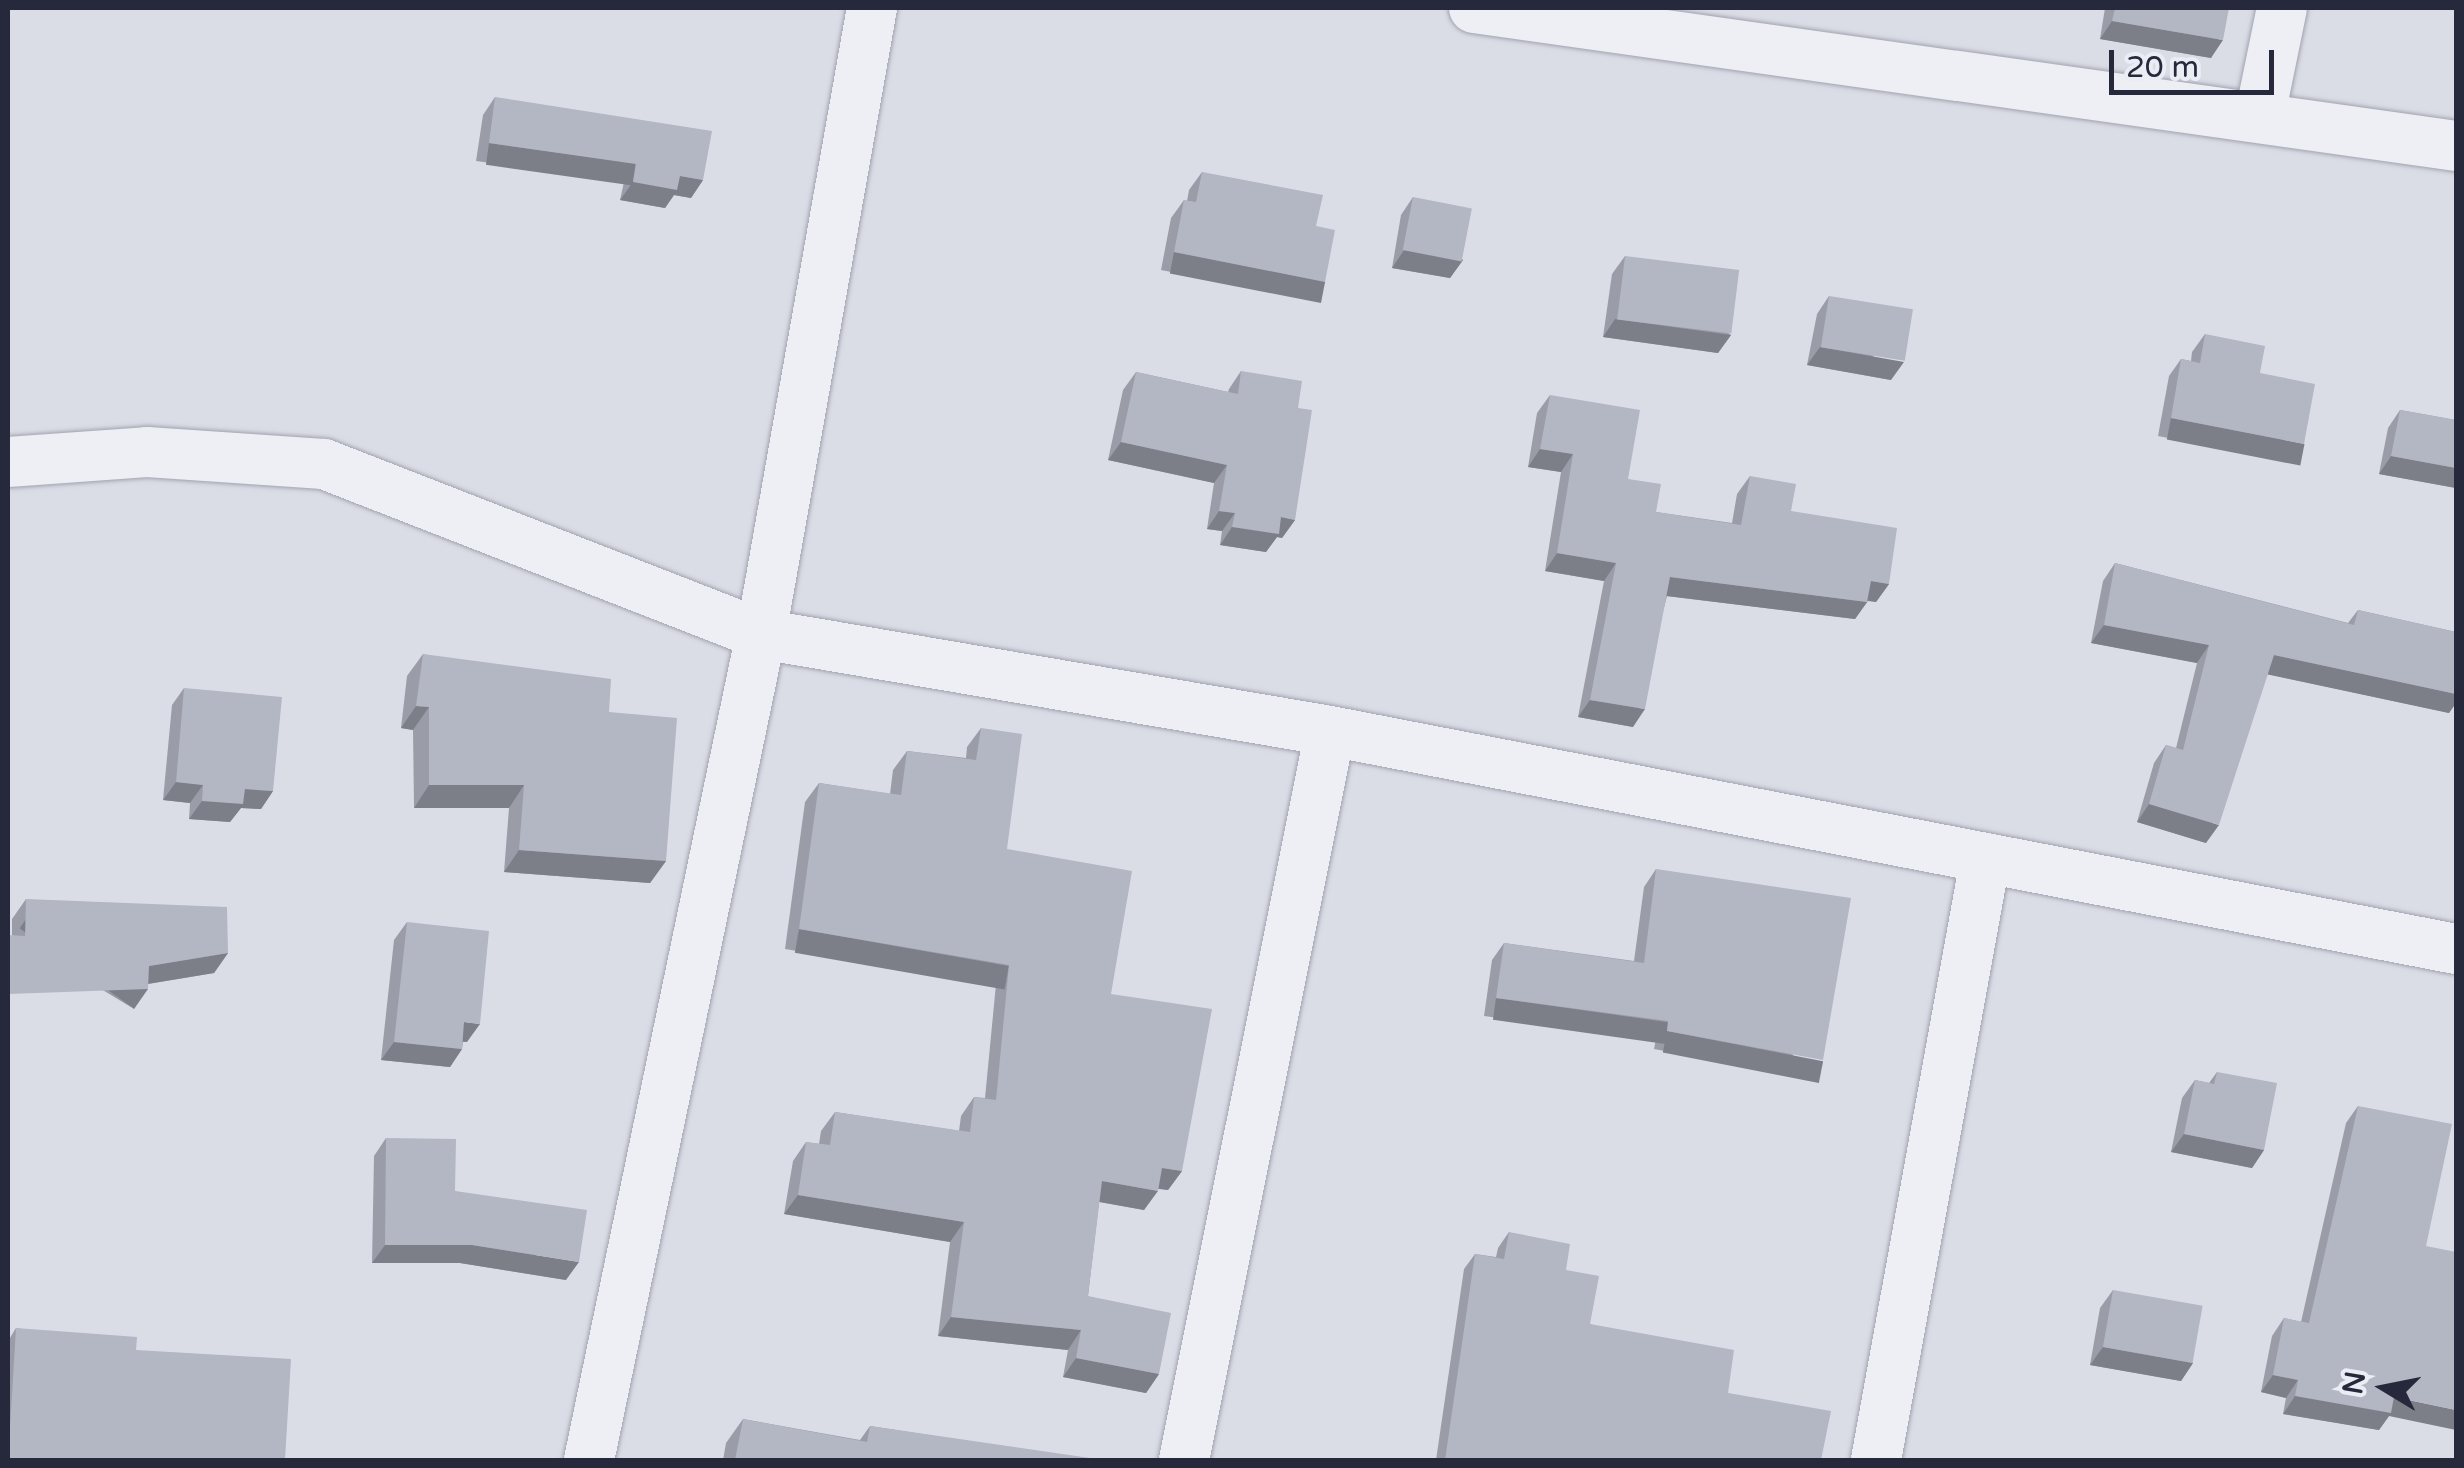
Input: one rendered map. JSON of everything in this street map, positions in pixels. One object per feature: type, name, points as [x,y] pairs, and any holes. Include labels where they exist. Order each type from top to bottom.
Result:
[{"type":"street","points":[[589,1460],[761,634],[872,8]]},
{"type":"street","points":[[1474,8],[2260,114],[2456,146]]},
{"type":"street","points":[[2260,114],[2282,8]]},
{"type":"street","points":[[8,462],[146,452],[324,464],[761,634],[1330,731],[1984,861],[2456,949]]},
{"type":"street","points":[[1184,1460],[1330,731]]},
{"type":"street","points":[[1876,1460],[1984,861]]},
{"type":"building","points":[[2115,8],[2229,8],[2223,40],[2112,21]]},
{"type":"building","points":[[495,97],[712,131],[703,180],[680,176],[677,190],[633,182],[636,164],[489,143]]},
{"type":"building","points":[[1202,172],[1323,195],[1316,226],[1335,230],[1325,282],[1174,252],[1184,200],[1196,202]]},
{"type":"building","points":[[1413,197],[1472,208],[1462,261],[1403,250]]},
{"type":"building","points":[[1625,256],[1739,270],[1731,334],[1617,320]]},
{"type":"building","points":[[1829,296],[1913,309],[1905,361],[1821,347]]},
{"type":"building","points":[[2205,334],[2265,346],[2260,373],[2315,384],[2304,444],[2171,418],[2181,359],[2200,363]]},
{"type":"building","points":[[1241,371],[1302,381],[1298,408],[1312,410],[1295,520],[1281,517],[1279,534],[1232,527],[1235,513],[1219,511],[1227,465],[1121,442],[1136,372],[1238,394]]},
{"type":"building","points":[[1550,395],[1640,410],[1628,479],[1661,484],[1656,512],[1741,525],[1750,476],[1796,484],[1791,511],[1897,528],[1889,584],[1871,581],[1867,602],[1670,577],[1645,709],[1590,700],[1616,563],[1557,553],[1573,454],[1540,449]]},
{"type":"building","points":[[2400,410],[2456,420],[2456,468],[2391,456]]},
{"type":"building","points":[[2115,563],[2354,625],[2358,610],[2456,632],[2456,694],[2274,655],[2219,825],[2149,804],[2166,745],[2183,750],[2209,645],[2104,625]]},
{"type":"building","points":[[423,654],[611,679],[609,712],[677,718],[666,861],[519,850],[524,785],[429,785],[429,707],[416,706]]},
{"type":"building","points":[[184,688],[282,697],[273,791],[245,789],[243,804],[202,801],[203,785],[176,782]]},
{"type":"building","points":[[981,728],[1022,734],[1007,849],[1132,871],[1111,994],[1212,1009],[1182,1171],[1162,1168],[1158,1191],[1102,1181],[1088,1296],[1171,1313],[1159,1374],[1076,1358],[1081,1330],[951,1317],[964,1222],[798,1195],[806,1142],[830,1145],[835,1112],[970,1132],[974,1097],[996,1100],[1009,965],[799,929],[819,783],[901,795],[907,751],[976,760]]},
{"type":"building","points":[[1656,869],[1851,898],[1823,1060],[1667,1031],[1668,1021],[1496,998],[1504,943],[1644,963]]},
{"type":"building","points":[[26,899],[227,907],[228,953],[149,966],[148,989],[8,994],[8,935],[25,936]]},
{"type":"building","points":[[407,922],[489,931],[480,1024],[464,1022],[462,1049],[394,1042]]},
{"type":"building","points":[[2217,1072],[2277,1083],[2264,1150],[2184,1134],[2195,1080],[2214,1084]]},
{"type":"building","points":[[2358,1106],[2452,1124],[2426,1246],[2456,1252],[2456,1410],[2394,1397],[2391,1413],[2295,1396],[2298,1380],[2273,1375],[2284,1318],[2309,1323]]},
{"type":"building","points":[[386,1138],[456,1139],[455,1191],[587,1210],[579,1262],[472,1245],[385,1245]]},
{"type":"building","points":[[1509,1232],[1570,1244],[1566,1270],[1599,1276],[1590,1324],[1734,1350],[1728,1393],[1831,1411],[1821,1460],[1445,1460],[1475,1254],[1504,1259]]},
{"type":"building","points":[[2113,1290],[2203,1306],[2193,1363],[2103,1347]]},
{"type":"building","points":[[16,1328],[137,1337],[136,1350],[291,1359],[285,1460],[8,1460]]},
{"type":"building","points":[[743,1419],[867,1442],[870,1426],[1090,1460],[735,1460]]}]
